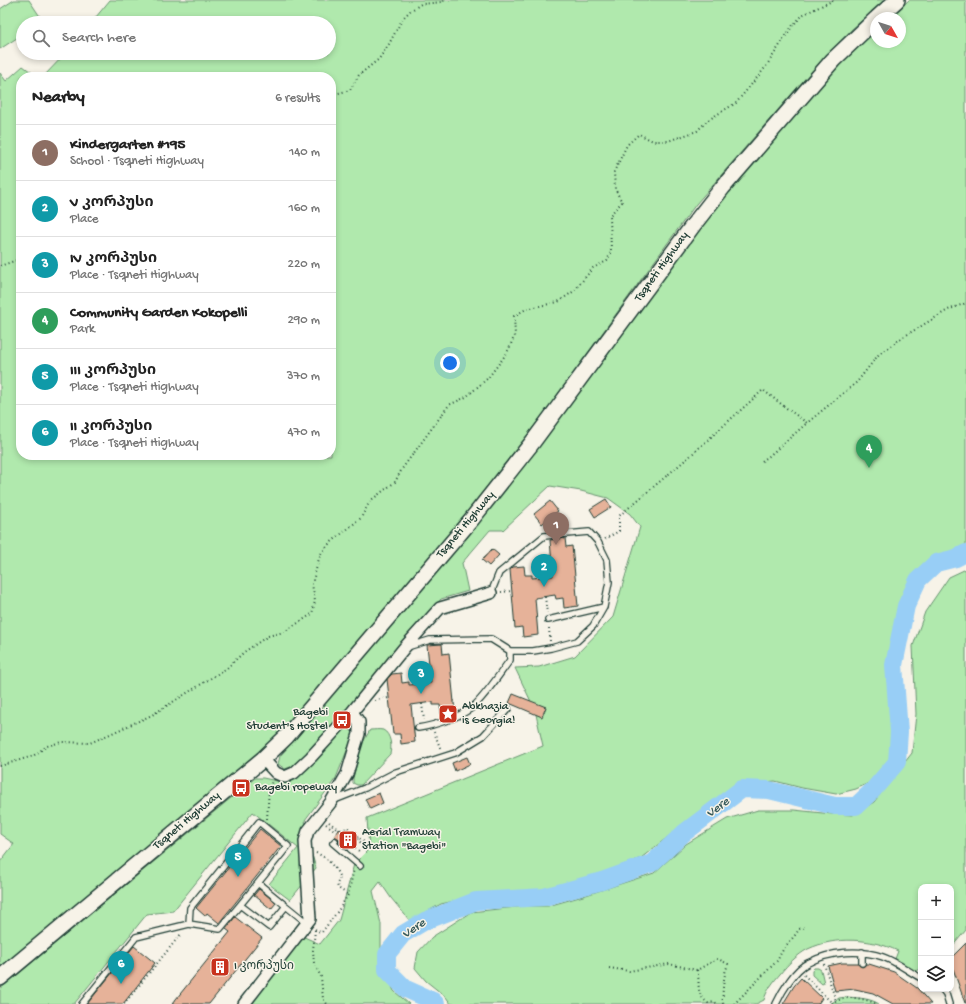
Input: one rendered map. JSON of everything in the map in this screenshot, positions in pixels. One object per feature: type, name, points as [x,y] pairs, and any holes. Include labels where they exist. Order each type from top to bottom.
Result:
[{"type":"main road","name":"Tsqneti Highway","points":[[884,12],[897,0]]},
{"type":"main road","name":"Tsqneti Highway","points":[[0,978],[263,759],[295,727],[471,520],[537,437],[723,187],[833,60],[870,26]]},
{"type":"street","points":[[263,759],[276,773],[285,777],[294,772],[311,757],[352,712],[404,648],[440,608],[491,593]]},
{"type":"street","points":[[244,1004],[311,926],[305,841],[308,831],[331,802],[347,774],[359,734],[359,722],[352,712]]},
{"type":"lane","points":[[404,648],[430,640],[491,639],[510,651],[533,651],[577,641],[593,626],[604,607],[609,582],[607,560],[598,542],[589,532],[544,536],[499,573],[491,593]]},
{"type":"lane","points":[[548,620],[604,607]]},
{"type":"lane","points":[[418,728],[432,726],[465,712],[475,705],[510,660],[510,651]]},
{"type":"lane","points":[[331,802],[365,788],[396,772],[455,753],[483,736],[508,709]]},
{"type":"lane","points":[[82,1004],[136,937],[189,924],[220,929],[288,846],[259,822],[190,908],[189,924]]},
{"type":"lane","points":[[335,841],[333,843],[357,865]]},
{"type":"lane","points":[[258,883],[311,926]]},
{"type":"lane","points":[[240,905],[269,927],[286,906]]},
{"type":"lane","points":[[776,1004],[786,986],[807,963],[841,952],[862,952],[884,957],[918,976]]},
{"type":"lane","points":[[862,952],[862,963]]},
{"type":"lane","points":[[944,992],[949,1004]]},
{"type":"path","points":[[336,94],[350,90],[359,75],[380,59],[390,44],[403,18],[410,11],[421,4],[442,2],[444,0]]},
{"type":"path","points":[[0,766],[33,756],[47,746],[61,742],[90,743],[152,715],[227,668],[244,652],[268,636],[284,632],[312,614],[315,601],[312,584],[320,555],[329,544],[361,518],[370,501],[395,482],[402,468],[449,404],[466,397],[488,378],[507,353],[515,335],[514,316],[526,309],[558,302],[574,291],[592,268],[607,261],[610,252],[610,215],[622,202],[615,189],[614,172],[627,145],[639,134],[653,141],[668,141],[697,131],[708,120],[736,103],[765,68],[792,25],[804,14],[834,0]]},
{"type":"path","points":[[0,266],[16,260]]},
{"type":"path","points":[[762,461],[857,382],[879,354],[909,333],[948,310],[966,303]]},
{"type":"path","points":[[598,542],[619,531],[619,516],[690,456],[763,390],[807,423]]},
{"type":"path","points":[[553,519],[559,529]]},
{"type":"path","points":[[545,597],[547,611]]},
{"type":"path","points":[[548,620],[551,648]]},
{"type":"path","points":[[422,704],[424,718]]},
{"type":"path","points":[[432,726],[444,757]]},
{"type":"path","points":[[268,816],[269,790],[272,781]]},
{"type":"path","points":[[323,826],[327,821],[338,831],[326,824]]},
{"type":"path","points":[[348,832],[344,830],[347,827],[366,844],[364,846],[357,839]]},
{"type":"path","points":[[352,845],[360,852]]},
{"type":"path","points":[[306,849],[319,854],[327,860],[337,871],[340,878],[337,884],[338,888],[348,895]]},
{"type":"path","points":[[311,926],[322,932],[348,895],[357,865]]},
{"type":"path","points":[[124,1004],[189,924]]},
{"type":"path","points":[[311,926],[314,963],[321,978],[323,999],[327,1004]]},
{"type":"path","points":[[734,1004],[778,960],[781,952],[799,929],[806,927]]},
{"type":"path","points":[[822,958],[836,1001]]},
{"type":"path","points":[[609,968],[629,971],[669,964],[697,970],[717,959],[728,964],[722,989],[723,1004]]},
{"type":"path","points":[[697,970],[699,976],[698,988],[700,994],[708,1003],[715,1002],[717,1004]]},
{"type":"path","points":[[800,970],[833,1004],[836,1001],[844,999],[864,1000],[877,1004]]},
{"type":"green space","points":[[14,0],[29,0],[40,16],[16,16],[16,39],[0,49],[0,9]]},
{"type":"green space","points":[[110,0],[885,0],[852,29],[810,73],[696,204],[542,416],[441,545],[293,723],[245,767],[0,971],[0,862],[14,844],[0,834],[0,73],[6,81],[16,72],[16,460],[336,460],[336,72],[48,72],[59,60],[336,60],[336,16],[97,16]]},
{"type":"green space","points":[[909,0],[966,0],[966,551],[946,555],[932,561],[913,582],[897,610],[890,659],[892,726],[890,759],[875,780],[856,789],[836,794],[802,788],[775,781],[734,785],[641,858],[579,882],[534,891],[485,894],[441,904],[410,921],[380,882],[373,891],[381,924],[381,963],[394,991],[409,1004],[252,1004],[302,936],[320,944],[339,920],[354,864],[369,849],[367,818],[543,746],[535,710],[515,668],[539,667],[575,656],[613,617],[640,527],[630,514],[608,498],[581,491],[550,486],[503,530],[490,530],[462,563],[468,591],[441,599],[370,680],[338,720],[296,765],[285,769],[278,764],[280,756],[513,474],[721,197],[821,80],[870,35],[870,48],[906,48],[906,12],[896,12]]},
{"type":"green space","points":[[23,66],[31,72],[16,72]]},
{"type":"green space","points":[[966,569],[966,930],[954,944],[954,884],[918,884],[917,973],[895,959],[898,951],[876,943],[841,940],[819,945],[800,954],[789,963],[775,980],[768,990],[764,1000],[756,1004],[451,1004],[446,997],[426,981],[415,968],[418,952],[432,937],[471,912],[526,906],[548,906],[654,873],[686,844],[727,819],[758,810],[794,810],[853,815],[874,802],[912,753],[916,714],[913,646],[925,612],[949,577]]},
{"type":"green space","points":[[346,727],[354,733],[336,778],[305,820],[309,845],[316,868],[290,900],[269,884],[298,848],[253,812],[173,911],[147,914],[74,1004],[0,1004],[0,989],[255,778],[263,778],[286,783],[313,760]]},
{"type":"green space","points":[[370,730],[383,730],[388,734],[391,748],[390,754],[361,785],[357,785],[353,783],[353,778],[362,744]]},
{"type":"green space","points":[[814,968],[821,970],[824,983],[822,984],[812,975]]},
{"type":"green space","points":[[847,997],[868,999],[879,1004],[830,1004],[839,998]]},
{"type":"building","points":[[606,499],[611,507],[595,517],[590,509]]},
{"type":"building","points":[[550,501],[558,511],[542,524],[534,514]]},
{"type":"building","points":[[565,538],[566,547],[572,546],[578,606],[564,608],[563,598],[556,599],[555,595],[535,598],[538,635],[523,637],[522,627],[515,628],[510,570],[513,567],[524,566],[525,575],[532,575],[532,578],[553,576],[550,540]]},
{"type":"building","points":[[492,549],[499,555],[489,566],[482,560]]},
{"type":"building","points":[[442,644],[443,654],[449,653],[455,712],[441,715],[440,705],[433,705],[433,702],[411,705],[415,742],[401,744],[400,734],[393,734],[387,679],[392,674],[401,673],[402,683],[409,682],[409,685],[431,683],[427,645]]},
{"type":"building","points":[[513,694],[546,707],[542,717],[509,703]]},
{"type":"building","points":[[467,757],[470,764],[455,771],[452,763]]},
{"type":"building","points":[[379,793],[383,803],[370,809],[365,799]]},
{"type":"building","points":[[260,829],[281,846],[219,923],[207,913],[205,916],[196,908]]},
{"type":"building","name":"Aerial Tramway Station \"Bagebi\"","points":[[340,829],[346,833],[349,830],[358,837],[348,850],[339,843],[340,841],[338,838],[334,836]]},
{"type":"building","points":[[259,889],[276,903],[271,909],[254,895]]},
{"type":"building","name":"I კორპუსი","points":[[235,917],[262,938],[209,1004],[172,1004],[230,932],[226,929]]},
{"type":"building","points":[[966,943],[966,1003],[954,972],[954,955]]},
{"type":"building","points":[[134,946],[155,963],[123,1004],[87,1004]]},
{"type":"building","points":[[842,963],[858,963],[862,967],[869,964],[894,972],[917,988],[918,992],[920,992],[931,1004],[893,1004],[873,993],[855,989],[835,991],[828,966]]},
{"type":"building","points":[[801,978],[822,998],[818,1004],[783,1004],[794,986]]},
{"type":"waterway","name":"Vere","points":[[436,1004],[433,1001],[406,989],[387,970],[387,954],[403,934],[425,921],[476,901],[544,897],[602,881],[652,863],[684,833],[742,789],[769,790],[835,806],[856,806],[873,790],[897,762],[899,732],[894,665],[906,606],[918,580],[936,563],[956,558],[966,553]]},
{"type":"place","name":"Community Garden Kokopelli","points":[[869,468]]},
{"type":"place","name":"Kindergarten #195","points":[[556,545]]},
{"type":"place","name":"V კორპუსი","points":[[544,587]]},
{"type":"place","name":"IV კორპუსი","points":[[421,694]]},
{"type":"place","name":"Abkhazia is Georgia!","points":[[448,714]]},
{"type":"place","name":"Bagebi Student's Hostel","points":[[342,720]]},
{"type":"place","name":"Bagebi ropeway","points":[[241,788]]},
{"type":"place","name":"Aerial Tramway Station \"Bagebi\"","points":[[348,840]]},
{"type":"place","name":"III კორპუსი","points":[[238,877]]},
{"type":"place","name":"I კორპუსი","points":[[220,967]]},
{"type":"place","name":"II კორპუსი","points":[[121,984]]}]
